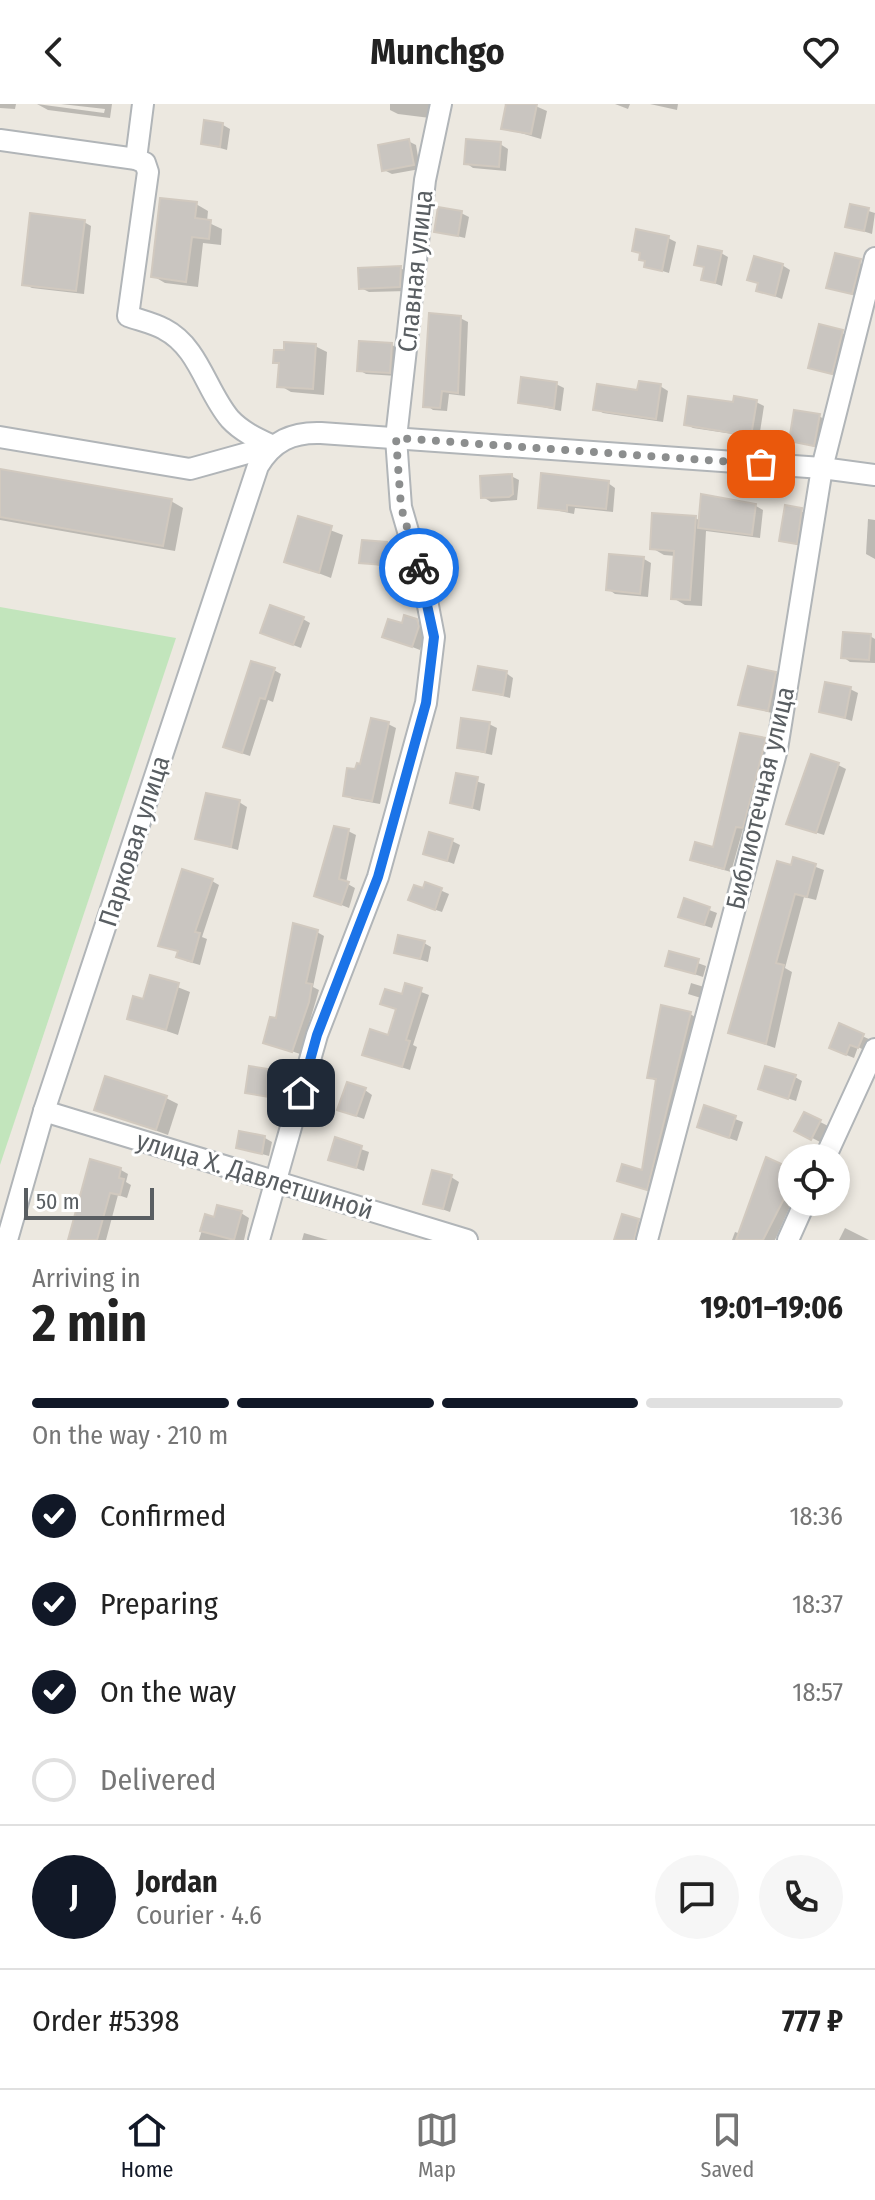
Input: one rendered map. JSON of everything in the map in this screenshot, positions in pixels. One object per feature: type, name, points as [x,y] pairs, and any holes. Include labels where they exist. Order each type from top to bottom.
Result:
[{"type":"street","points":[[136,159],[143,104]]},
{"type":"street","name":"Славная улица","points":[[259,1240],[317,1035],[378,877],[426,703],[434,637],[425,590],[401,507],[396,438],[425,180],[441,104]]},
{"type":"street","points":[[0,140],[136,159],[145,163],[148,172],[128,316],[165,329],[181,343],[200,367],[228,417],[243,430],[273,446]]},
{"type":"street","name":"Библиотечная улица","points":[[647,1240],[777,749],[822,468],[875,258]]},
{"type":"street","points":[[0,437],[190,469],[273,446],[304,432],[822,468],[875,475]]},
{"type":"street","name":"Парковая улица","points":[[7,1240],[44,1111],[258,466],[273,446]]},
{"type":"street","points":[[831,1144],[875,1049]]},
{"type":"street","name":"улица Х. Давлетшиной","points":[[44,1111],[467,1240]]},
{"type":"street","points":[[788,1240],[799,1216]]},
{"type":"green space","points":[[0,607],[176,638],[0,1165]]},
{"type":"building","points":[[506,104],[537,104],[531,134],[501,129]]},
{"type":"building","points":[[204,120],[223,123],[220,147],[201,144]]},
{"type":"building","points":[[409,139],[414,165],[382,171],[378,145]]},
{"type":"building","points":[[466,139],[501,142],[499,167],[464,164]]},
{"type":"building","points":[[160,198],[197,202],[195,218],[211,220],[209,239],[192,237],[186,282],[151,277]]},
{"type":"building","points":[[850,204],[869,208],[864,231],[845,227]]},
{"type":"building","points":[[438,207],[462,211],[458,236],[434,232]]},
{"type":"building","points":[[30,213],[85,220],[76,291],[22,285]]},
{"type":"building","points":[[636,229],[669,236],[662,271],[644,267],[645,261],[639,260],[640,253],[632,251]]},
{"type":"building","points":[[698,246],[722,251],[715,283],[701,280],[704,267],[694,265]]},
{"type":"building","points":[[835,253],[861,259],[852,294],[826,288]]},
{"type":"building","points":[[754,256],[783,264],[775,296],[756,291],[758,283],[747,280]]},
{"type":"building","points":[[401,266],[400,287],[359,289],[358,268]]},
{"type":"building","points":[[429,313],[461,316],[458,393],[442,391],[440,408],[423,407]]},
{"type":"building","points":[[819,324],[843,330],[832,374],[808,368]]},
{"type":"building","points":[[359,341],[392,343],[390,373],[357,371]]},
{"type":"building","points":[[284,342],[316,344],[313,389],[277,387],[279,363],[273,363],[274,350],[284,350]]},
{"type":"building","points":[[521,377],[557,382],[554,408],[518,403]]},
{"type":"building","points":[[639,381],[661,384],[656,419],[593,410],[597,384],[637,390]]},
{"type":"building","points":[[688,396],[733,402],[734,396],[757,400],[751,436],[684,425]]},
{"type":"building","points":[[794,410],[820,414],[814,446],[789,441]]},
{"type":"building","points":[[0,469],[172,499],[163,546],[0,517]]},
{"type":"building","points":[[541,473],[609,481],[606,509],[567,505],[567,511],[538,508]]},
{"type":"building","points":[[512,474],[513,494],[509,497],[481,498],[480,476]]},
{"type":"building","points":[[701,494],[756,504],[752,535],[698,528]]},
{"type":"building","points":[[785,505],[802,508],[797,544],[779,541]]},
{"type":"building","points":[[652,513],[696,516],[690,600],[671,599],[674,551],[650,549]]},
{"type":"building","points":[[298,516],[332,526],[319,573],[284,562]]},
{"type":"building","points":[[362,540],[387,542],[384,565],[359,563]]},
{"type":"building","points":[[609,554],[644,557],[640,594],[606,590]]},
{"type":"building","points":[[270,605],[304,617],[293,645],[260,633]]},
{"type":"building","points":[[404,615],[417,619],[419,626],[412,647],[382,637],[388,619],[402,623]]},
{"type":"building","points":[[843,632],[871,634],[869,660],[841,658]]},
{"type":"building","points":[[251,661],[275,668],[265,699],[260,698],[242,753],[223,747]]},
{"type":"building","points":[[478,666],[507,671],[503,695],[473,690]]},
{"type":"building","points":[[748,666],[776,672],[768,711],[738,705]]},
{"type":"building","points":[[825,682],[851,687],[845,718],[819,712]]},
{"type":"building","points":[[371,718],[389,722],[372,801],[343,796],[347,768],[355,769],[357,763],[360,764]]},
{"type":"building","points":[[461,718],[490,722],[485,752],[457,748]]},
{"type":"building","points":[[740,733],[766,738],[743,828],[736,827],[724,869],[690,860],[695,842],[713,847]]},
{"type":"building","points":[[811,754],[839,763],[816,833],[786,824]]},
{"type":"building","points":[[456,773],[478,777],[472,808],[450,803]]},
{"type":"building","points":[[206,793],[240,800],[231,847],[195,839]]},
{"type":"building","points":[[334,826],[349,829],[339,879],[349,882],[341,905],[314,896]]},
{"type":"building","points":[[429,832],[453,839],[447,861],[423,854]]},
{"type":"building","points":[[793,857],[816,864],[807,897],[795,894],[776,963],[784,965],[766,1044],[728,1033],[777,861],[791,865]]},
{"type":"building","points":[[182,869],[213,879],[195,932],[200,933],[192,962],[176,957],[178,951],[158,946]]},
{"type":"building","points":[[425,882],[442,888],[435,910],[408,900],[414,885],[423,888]]},
{"type":"building","points":[[684,898],[710,907],[704,925],[678,917]]},
{"type":"building","points":[[293,923],[318,930],[306,983],[312,984],[309,1002],[292,1052],[263,1043],[270,1017],[276,1018]]},
{"type":"building","points":[[398,935],[425,941],[420,959],[394,953]]},
{"type":"building","points":[[669,951],[699,959],[695,974],[665,966]]},
{"type":"building","points":[[150,975],[179,983],[166,1030],[127,1019],[133,996],[143,999]]},
{"type":"building","points":[[405,983],[422,988],[406,1040],[410,1041],[402,1067],[362,1055],[370,1029],[388,1035],[396,1009],[380,1004],[385,989],[402,994]]},
{"type":"building","points":[[661,1005],[691,1012],[647,1190],[617,1181],[622,1164],[642,1170],[656,1079],[647,1078]]},
{"type":"building","points":[[839,1023],[864,1034],[858,1048],[850,1045],[846,1055],[829,1048]]},
{"type":"building","points":[[249,1066],[286,1072],[282,1099],[245,1093]]},
{"type":"building","points":[[765,1066],[796,1075],[788,1099],[758,1089]]},
{"type":"building","points":[[105,1076],[167,1096],[156,1130],[94,1110]]},
{"type":"building","points":[[347,1082],[366,1088],[356,1116],[337,1110]]},
{"type":"building","points":[[704,1105],[736,1116],[729,1138],[697,1127]]},
{"type":"building","points":[[804,1112],[821,1120],[811,1140],[794,1131]]},
{"type":"building","points":[[239,1131],[265,1136],[262,1154],[236,1148]]},
{"type":"building","points":[[335,1137],[362,1146],[356,1168],[328,1160]]},
{"type":"building","points":[[766,1157],[778,1163],[778,1211],[763,1240],[736,1240]]},
{"type":"building","points":[[90,1159],[121,1168],[119,1178],[124,1179],[120,1195],[110,1193],[97,1240],[68,1240]]},
{"type":"building","points":[[432,1170],[452,1175],[443,1209],[423,1204]]},
{"type":"building","points":[[217,1205],[242,1211],[234,1240],[200,1231],[205,1214],[214,1217]]},
{"type":"building","points":[[622,1214],[639,1219],[634,1240],[614,1240]]},
{"type":"way so far","points":[[419,568],[401,507],[396,438],[761,464]]},
{"type":"route","points":[[301,1093],[317,1035],[378,877],[426,703],[434,637],[419,568]]}]
